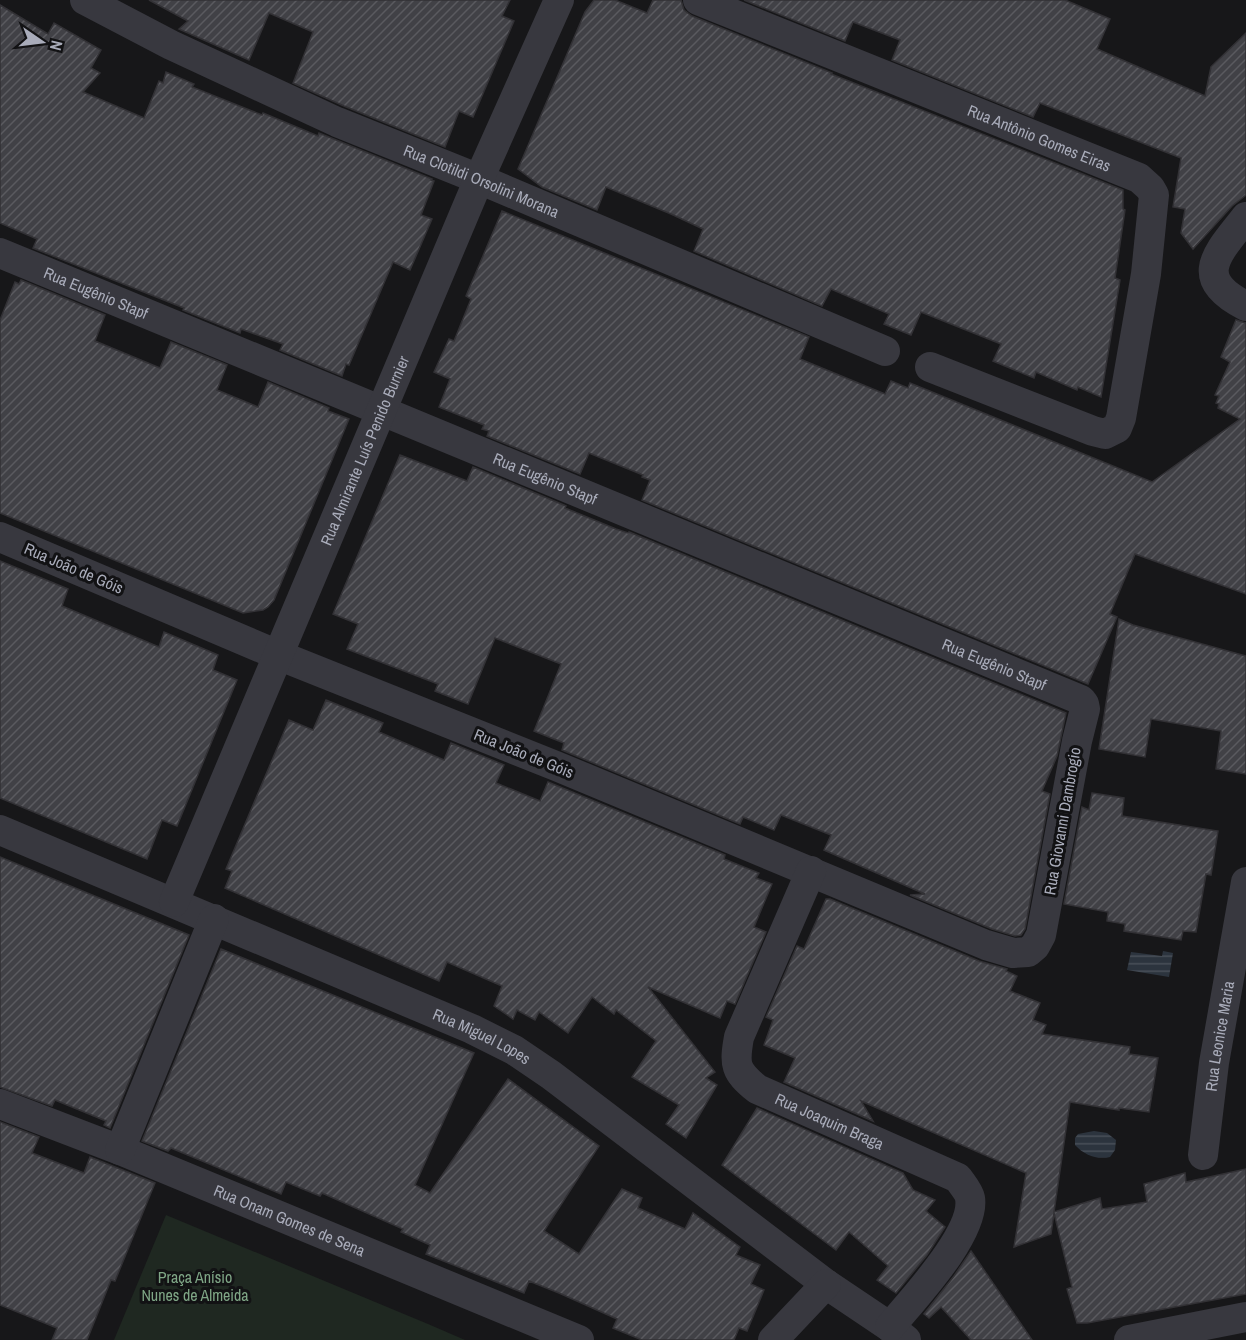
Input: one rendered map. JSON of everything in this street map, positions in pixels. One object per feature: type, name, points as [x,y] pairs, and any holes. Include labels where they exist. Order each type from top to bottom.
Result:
[{"type":"street","name":"Rua Clotildi Orsolini Morana","points":[[85,0],[171,45],[337,122],[479,179],[885,351]]},
{"type":"street","name":"Rua Almirante Luís Penido Burnier","points":[[174,902],[479,179],[559,0]]},
{"type":"street","name":"Rua Antônio Gomes Eiras","points":[[698,0],[1139,178],[1154,195],[1146,274],[1123,410],[1117,428],[1105,434],[1093,431],[930,367]]},
{"type":"street","points":[[1246,217],[1217,258],[1213,278],[1219,287],[1246,306]]},
{"type":"street","name":"Rua Eugênio Stapf","points":[[0,253],[1078,698],[1083,702],[1085,708]]},
{"type":"street","name":"Rua João de Góis","points":[[0,537],[278,655],[567,770],[986,945],[1013,953],[1028,952],[1035,946],[1041,935]]},
{"type":"street","name":"Rua Giovanni Dambrogio","points":[[1041,935],[1085,708]]},
{"type":"street","name":"Rua Miguel Lopes","points":[[0,830],[472,1029],[514,1050],[551,1075],[826,1284],[898,1333]]},
{"type":"street","name":"Rua Joaquim Braga","points":[[811,871],[739,1037],[735,1059],[742,1077],[757,1089],[958,1178],[970,1197],[968,1218],[955,1245],[898,1333]]},
{"type":"street","name":"Rua Leonice Maria","points":[[1203,1155],[1214,1063],[1246,882]]},
{"type":"street","points":[[120,1150],[214,919]]},
{"type":"street","name":"Rua Onam Gomes de Sena","points":[[0,1104],[120,1150],[579,1340]]},
{"type":"street","points":[[773,1340],[826,1284]]},
{"type":"street","points":[[1129,1340],[1236,1326]]},
{"type":"green space","name":"Praça Anísio Nunes de Almeida","points":[[166,1215],[428,1324],[465,1340],[114,1340]]},
{"type":"shaded area","points":[[1163,951],[1173,953],[1169,977],[1127,970],[1131,952],[1162,956]]},
{"type":"shaded area","points":[[1094,1131],[1107,1133],[1116,1140],[1115,1150],[1110,1157],[1091,1156],[1082,1152],[1075,1145],[1075,1138],[1078,1134]]},
{"type":"building","points":[[149,0],[510,0],[502,16],[514,21],[473,117],[459,111],[445,147],[293,83],[313,32],[269,13],[249,60],[179,29],[188,21]]},
{"type":"building","points":[[594,0],[615,0],[647,13],[653,0],[681,0],[684,10],[692,16],[1123,190],[1123,209],[1125,210],[1115,278],[1120,280],[1101,397],[1078,387],[1077,390],[1036,372],[1034,378],[993,361],[1001,344],[921,312],[911,335],[884,324],[889,314],[831,289],[822,306],[694,251],[703,229],[671,214],[606,187],[597,210],[542,187],[518,169],[585,12]]},
{"type":"building","points":[[744,0],[1065,0],[1110,19],[1097,49],[1205,96],[1211,67],[1246,33],[1246,195],[1232,206],[1193,249],[1181,233],[1185,209],[1173,207],[1181,158],[1040,103],[1033,117],[892,60],[900,40],[853,22],[845,41]]},
{"type":"building","points":[[0,5],[48,34],[54,23],[101,50],[91,68],[100,73],[83,92],[144,118],[159,81],[163,83],[166,72],[194,84],[192,87],[318,136],[319,133],[434,181],[421,215],[432,219],[410,270],[393,262],[349,365],[346,364],[342,376],[280,350],[283,344],[241,329],[240,333],[183,310],[184,308],[33,248],[37,239],[0,223]]},
{"type":"building","points":[[502,211],[809,337],[800,359],[885,394],[891,381],[908,388],[910,383],[1152,482],[1240,419],[1218,408],[1219,404],[1216,403],[1219,396],[1215,395],[1230,362],[1221,357],[1236,320],[1246,323],[1246,594],[1135,554],[1110,614],[1117,617],[1088,684],[642,500],[650,480],[642,477],[643,475],[589,453],[580,474],[487,436],[489,431],[482,429],[484,425],[439,407],[450,379],[434,372],[449,339],[454,341],[471,299],[466,296]]},
{"type":"building","points":[[21,280],[105,315],[95,341],[160,368],[171,342],[227,365],[217,390],[258,407],[268,382],[349,419],[274,600],[268,607],[243,613],[0,513],[0,320],[15,282],[19,284]]},
{"type":"building","points":[[400,455],[467,481],[473,467],[566,506],[565,508],[629,532],[1066,713],[1057,756],[1042,791],[1050,794],[1025,929],[1021,935],[1015,936],[992,929],[910,895],[925,894],[824,850],[831,835],[781,815],[774,830],[743,817],[740,824],[562,750],[564,743],[534,731],[561,664],[495,638],[468,704],[435,691],[438,684],[347,649],[358,624],[333,614]]},
{"type":"building","points":[[0,561],[68,589],[62,606],[159,647],[164,632],[218,655],[213,670],[237,680],[177,826],[162,820],[147,859],[0,798]]},
{"type":"building","points":[[1119,619],[1133,625],[1246,656],[1246,774],[1216,769],[1221,731],[1151,719],[1145,757],[1099,749]]},
{"type":"building","points":[[326,700],[383,723],[379,732],[444,760],[451,743],[504,765],[496,783],[540,801],[548,782],[725,855],[724,859],[759,873],[756,878],[772,884],[754,927],[766,932],[735,1004],[727,1001],[720,1018],[648,987],[715,1072],[706,1078],[717,1085],[686,1138],[666,1124],[679,1105],[632,1077],[656,1041],[616,1010],[614,1014],[592,997],[568,1033],[539,1012],[535,1020],[517,1010],[513,1019],[494,1006],[502,986],[447,962],[439,981],[225,888],[232,871],[226,869],[289,720],[313,730]]},
{"type":"building","points":[[1092,793],[1124,798],[1122,816],[1218,831],[1211,875],[1206,874],[1196,932],[1183,931],[1181,940],[1124,931],[1125,924],[1107,921],[1108,912],[1064,904],[1082,807],[1089,810]]},
{"type":"building","points":[[0,857],[189,935],[110,1128],[104,1125],[106,1121],[55,1100],[52,1106],[0,1087]]},
{"type":"building","points":[[826,899],[979,961],[1007,969],[1006,971],[1017,976],[1010,991],[1040,1003],[1033,1020],[1046,1025],[1042,1034],[1130,1047],[1129,1054],[1158,1058],[1149,1112],[1070,1102],[1054,1212],[1100,1198],[1102,1209],[1147,1202],[1144,1184],[1185,1173],[1186,1182],[1246,1169],[1246,1294],[1077,1323],[1067,1289],[1072,1287],[1054,1213],[1051,1234],[1014,1247],[1026,1173],[861,1101],[873,1121],[784,1082],[795,1058],[764,1045],[773,1020],[766,1017],[797,946],[804,949]]},
{"type":"building","points":[[221,949],[474,1053],[415,1185],[430,1193],[508,1079],[599,1146],[544,1231],[579,1254],[622,1189],[642,1198],[638,1208],[685,1229],[693,1213],[740,1247],[736,1255],[760,1265],[751,1284],[764,1290],[747,1331],[739,1328],[734,1340],[642,1340],[613,1328],[617,1319],[529,1281],[524,1293],[426,1254],[430,1245],[401,1232],[403,1229],[322,1193],[320,1196],[286,1182],[281,1194],[171,1148],[168,1151],[142,1141]]},
{"type":"building","points":[[757,1108],[903,1173],[913,1190],[935,1200],[926,1211],[945,1227],[927,1255],[896,1293],[877,1280],[888,1266],[849,1232],[836,1250],[722,1165]]},
{"type":"building","points":[[0,1122],[39,1137],[32,1153],[84,1173],[90,1157],[155,1183],[115,1281],[111,1280],[87,1340],[52,1340],[57,1328],[0,1305]]},
{"type":"building","points":[[971,1251],[1032,1340],[971,1340],[941,1307],[929,1318],[924,1314]]}]
